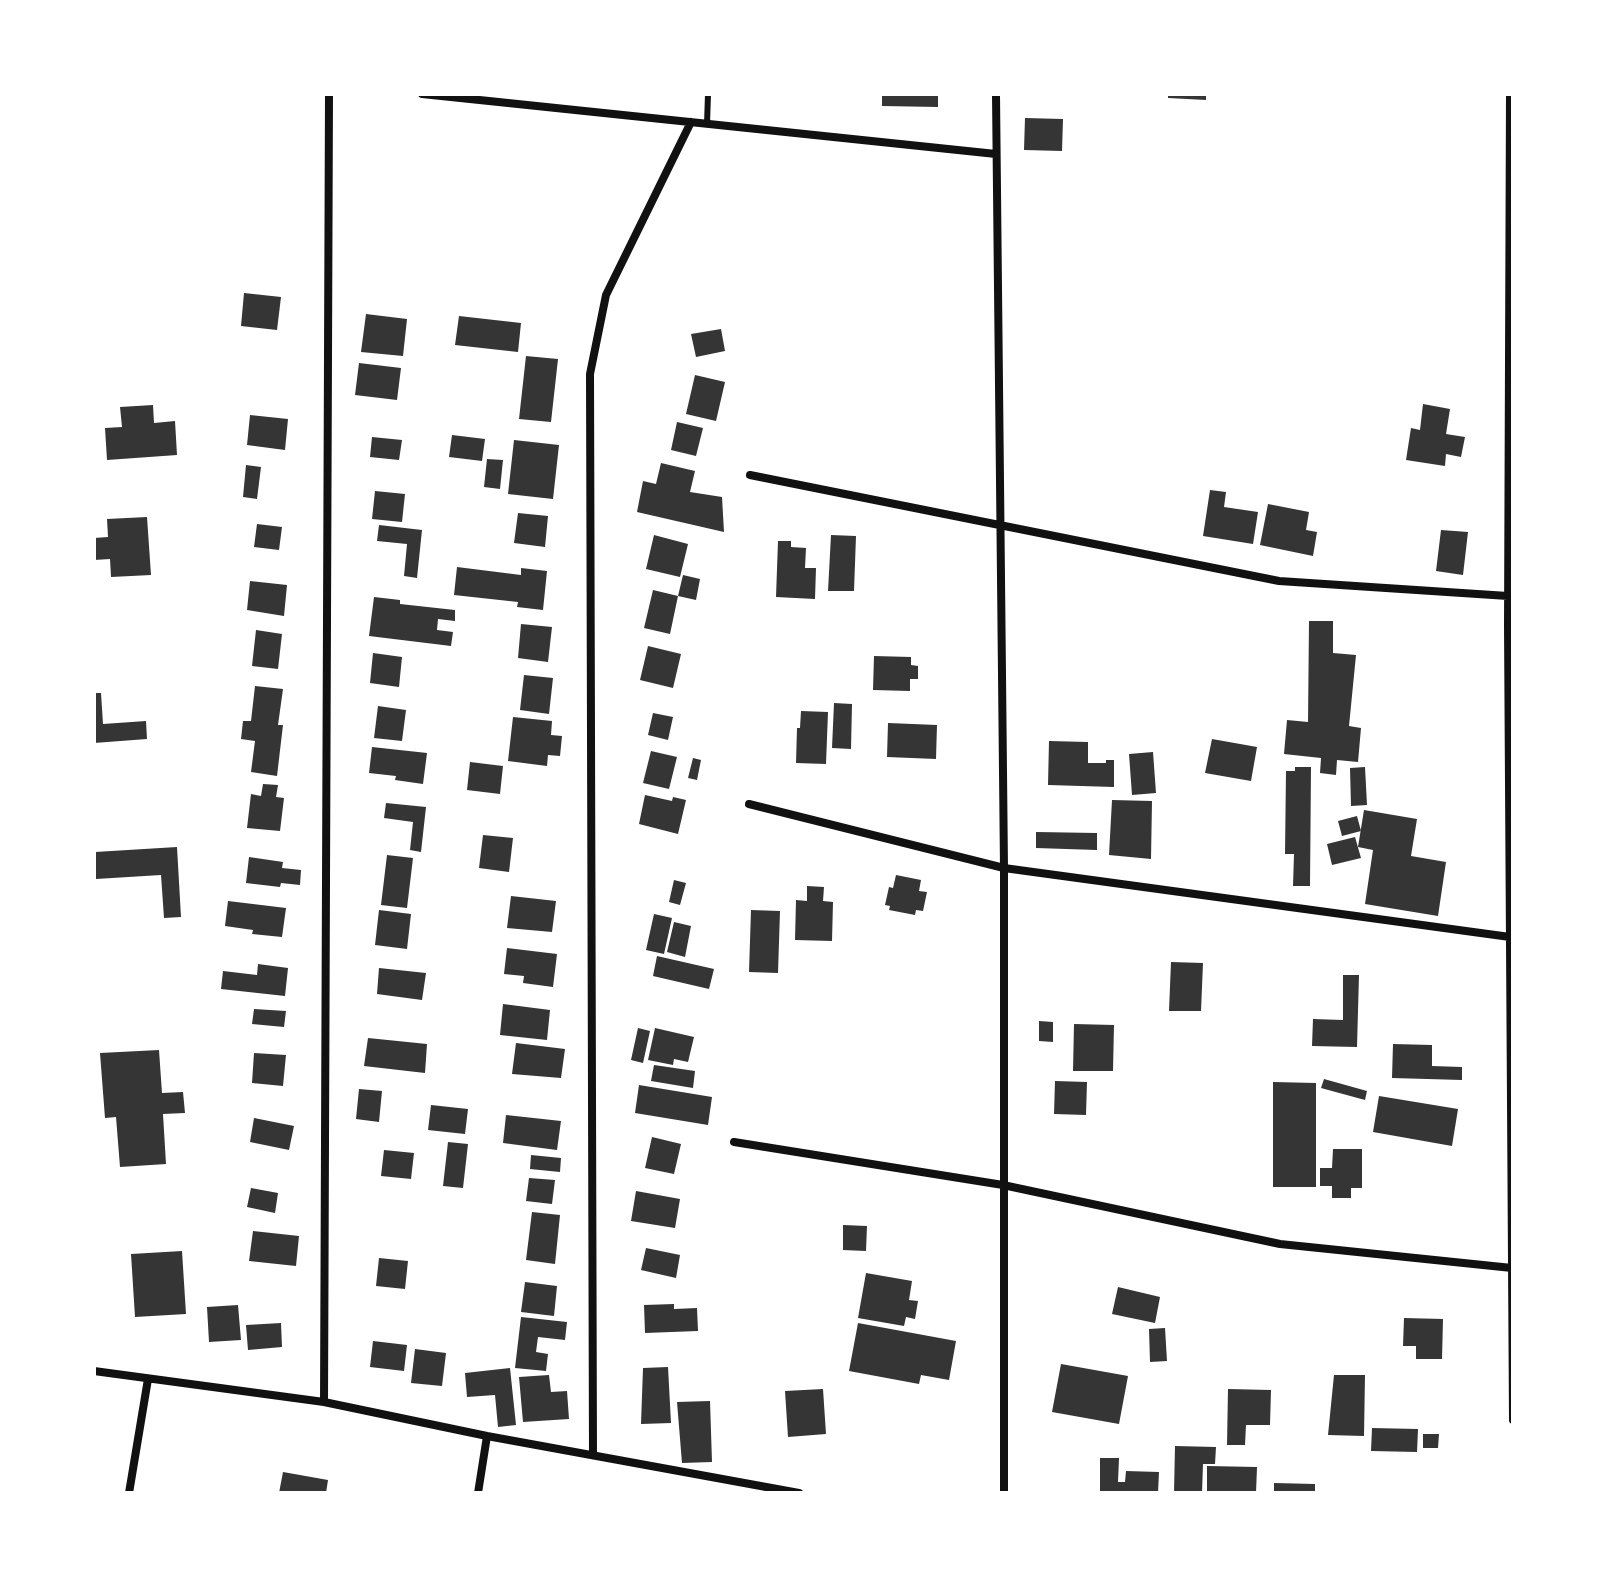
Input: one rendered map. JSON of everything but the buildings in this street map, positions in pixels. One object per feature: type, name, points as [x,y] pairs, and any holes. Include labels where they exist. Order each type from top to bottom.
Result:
[{"type":"street","points":[[324,1402],[329,94]]},
{"type":"street","points":[[422,94],[996,154]]},
{"type":"street","points":[[996,94],[998,525],[1004,868],[1004,1493]]},
{"type":"street","points":[[1510,94],[1508,596],[1513,1420]]},
{"type":"street","points":[[593,1455],[590,374],[606,295],[691,122]]},
{"type":"street","points":[[750,475],[1279,581],[1508,596]]},
{"type":"street","points":[[749,804],[1004,868],[1510,937]]},
{"type":"street","points":[[734,1142],[1003,1185],[1280,1244],[1512,1268]]},
{"type":"street","points":[[94,1371],[324,1402],[487,1436],[799,1493]]},
{"type":"street","points":[[129,1493],[148,1379]]},
{"type":"street","points":[[478,1493],[487,1436]]},
{"type":"lane","points":[[707,124],[708,94]]}]
